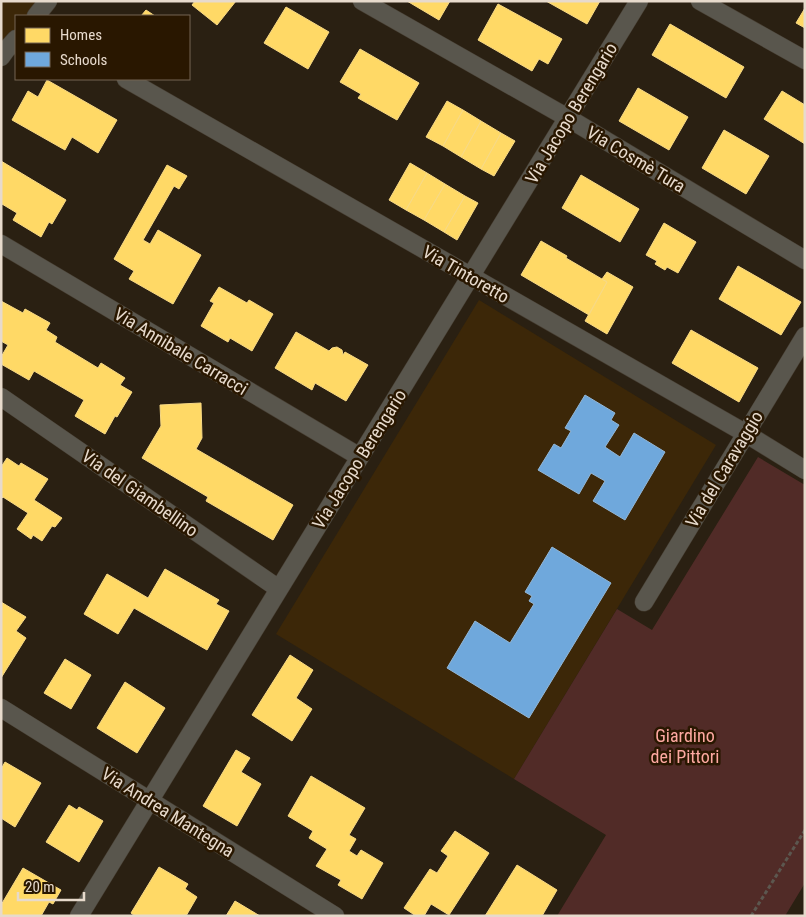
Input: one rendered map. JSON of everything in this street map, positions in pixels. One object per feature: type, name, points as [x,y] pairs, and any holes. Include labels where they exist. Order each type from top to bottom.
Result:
[{"type":"street","points":[[37,15],[48,1]]},
{"type":"street","name":"Via Cosmè Tura","points":[[362,1],[568,118],[805,260]]},
{"type":"street","name":"Via Jacopo Berengario","points":[[79,916],[639,1]]},
{"type":"street","points":[[700,1],[805,60]]},
{"type":"street","name":"Via Tintoretto","points":[[128,80],[745,433],[805,470]]},
{"type":"street","name":"Via Annibale Carracci","points":[[1,244],[360,457]]},
{"type":"street","name":"Via del Caravaggio","points":[[644,602],[805,336]]},
{"type":"street","name":"Via del Giambellino","points":[[1,397],[279,589]]},
{"type":"street","name":"Via Andrea Mantegna","points":[[1,708],[335,916]]},
{"type":"path","points":[[751,916],[805,830]]},
{"type":"shaded area","points":[[1,1],[46,1],[34,15],[15,15],[15,37],[1,53]]},
{"type":"shaded area","points":[[479,300],[716,445],[514,779],[276,634]]},
{"type":"green space","name":"Giardino dei Pittori","points":[[758,457],[805,485],[805,883],[785,916],[557,916],[606,835],[514,779],[617,609],[652,630]]},
{"type":"building: Homes","points":[[195,1],[236,1],[217,25],[192,5]]},
{"type":"building: Homes","points":[[407,1],[450,1],[439,20]]},
{"type":"building: Homes","points":[[546,1],[600,1],[587,24]]},
{"type":"building: Homes","points":[[498,4],[562,39],[548,64],[539,59],[532,71],[478,40]]},
{"type":"building: Homes","points":[[286,7],[329,32],[308,69],[264,43]]},
{"type":"building: Homes","points":[[805,8],[805,28],[796,23]]},
{"type":"building: Homes","points":[[146,10],[154,15],[142,15]]},
{"type":"building: Homes","points":[[670,24],[744,67],[726,98],[652,55]]},
{"type":"building: Homes","points":[[360,49],[419,83],[397,120],[358,98],[361,94],[340,82]]},
{"type":"building: Homes","points":[[47,80],[117,120],[98,153],[72,137],[65,150],[12,120],[28,91],[38,97]]},
{"type":"building: Homes","points":[[638,88],[688,117],[669,150],[619,121]]},
{"type":"building: Homes","points":[[782,91],[805,105],[805,144],[764,119]]},
{"type":"building: Homes","points":[[447,101],[463,110],[443,146],[426,137]]},
{"type":"building: Homes","points":[[463,110],[481,121],[461,157],[443,146]]},
{"type":"building: Homes","points":[[481,121],[501,133],[481,169],[461,157]]},
{"type":"building: Homes","points":[[724,130],[769,156],[746,194],[702,168]]},
{"type":"building: Homes","points":[[501,133],[515,141],[494,176],[481,169]]},
{"type":"building: Homes","points":[[1,161],[66,200],[52,224],[49,222],[41,237],[13,220],[17,213],[2,204],[1,206]]},
{"type":"building: Homes","points":[[410,163],[427,173],[406,210],[389,200]]},
{"type":"building: Homes","points":[[167,165],[187,176],[179,189],[174,186],[143,240],[150,244],[158,230],[201,255],[173,304],[129,279],[134,271],[114,259]]},
{"type":"building: Homes","points":[[427,173],[445,184],[424,220],[406,210]]},
{"type":"building: Homes","points":[[581,175],[639,209],[620,242],[562,208]]},
{"type":"building: Homes","points":[[445,184],[465,196],[444,232],[424,220]]},
{"type":"building: Homes","points":[[465,196],[478,203],[457,240],[444,232]]},
{"type":"building: Homes","points":[[664,223],[696,242],[678,273],[667,267],[665,270],[655,264],[657,261],[646,255]]},
{"type":"building: Homes","points":[[541,241],[607,282],[589,315],[521,275]]},
{"type":"building: Homes","points":[[738,266],[801,302],[781,335],[719,299]]},
{"type":"building: Homes","points":[[607,272],[633,287],[607,334],[585,321],[607,282],[602,279]]},
{"type":"building: Homes","points":[[219,287],[247,303],[249,300],[273,314],[252,351],[230,338],[228,342],[201,326],[214,303],[210,301]]},
{"type":"building: Homes","points":[[1,301],[23,313],[25,309],[50,323],[46,330],[57,337],[55,342],[98,368],[101,363],[125,378],[120,385],[132,392],[105,434],[75,416],[84,400],[34,371],[29,380],[1,364],[1,357],[8,345],[1,341]]},
{"type":"building: Homes","points":[[691,330],[758,368],[739,402],[672,363]]},
{"type":"building: Homes","points":[[296,332],[329,351],[337,347],[342,350],[343,355],[345,352],[368,365],[346,401],[315,383],[312,390],[275,368]]},
{"type":"building: Homes","points":[[201,403],[202,438],[196,449],[293,505],[273,540],[206,501],[208,497],[142,458],[161,426],[160,405]]},
{"type":"building: Homes","points":[[7,458],[19,466],[21,463],[48,479],[34,500],[62,518],[55,527],[52,526],[42,541],[33,535],[31,539],[17,529],[28,513],[3,497],[1,499],[1,467]]},
{"type":"building: Homes","points":[[165,569],[219,600],[216,604],[229,611],[207,650],[134,608],[118,634],[84,614],[107,574],[148,598]]},
{"type":"building: Homes","points":[[1,602],[26,617],[16,631],[26,638],[1,678]]},
{"type":"building: Homes","points":[[290,655],[313,670],[296,698],[312,709],[292,741],[252,715]]},
{"type":"building: Homes","points":[[65,659],[91,675],[71,709],[44,693]]},
{"type":"building: Homes","points":[[125,682],[165,708],[137,753],[97,728]]},
{"type":"building: Homes","points":[[236,750],[250,758],[241,772],[261,784],[237,826],[203,806]]},
{"type":"building: Homes","points":[[5,762],[41,783],[15,827],[1,818],[1,769]]},
{"type":"building: Homes","points":[[311,776],[365,808],[349,835],[356,839],[349,851],[357,856],[361,850],[383,863],[362,899],[338,885],[341,880],[316,866],[327,849],[309,838],[313,831],[288,816]]},
{"type":"building: Homes","points":[[69,805],[77,810],[79,807],[103,821],[79,862],[46,842]]},
{"type":"building: Homes","points":[[455,831],[489,853],[449,915],[431,904],[424,916],[416,916],[404,908],[430,869],[437,873],[448,856],[441,851]]},
{"type":"building: Homes","points":[[517,865],[557,890],[542,916],[485,916]]},
{"type":"building: Homes","points":[[159,867],[188,884],[185,889],[197,897],[186,916],[135,916],[131,913]]},
{"type":"building: Homes","points":[[23,868],[61,890],[53,904],[49,902],[41,916],[1,916],[1,905]]},
{"type":"building: Homes","points":[[235,901],[260,916],[226,916]]},
{"type":"building: Schools","points":[[585,395],[615,413],[611,420],[619,425],[605,447],[620,457],[634,433],[665,452],[625,520],[593,501],[605,481],[591,473],[579,494],[538,470],[554,444],[561,448],[571,431],[565,428]]},
{"type":"building: Schools","points":[[552,547],[611,583],[529,718],[447,668],[475,621],[510,643],[534,604],[529,601],[532,596],[525,592]]}]
